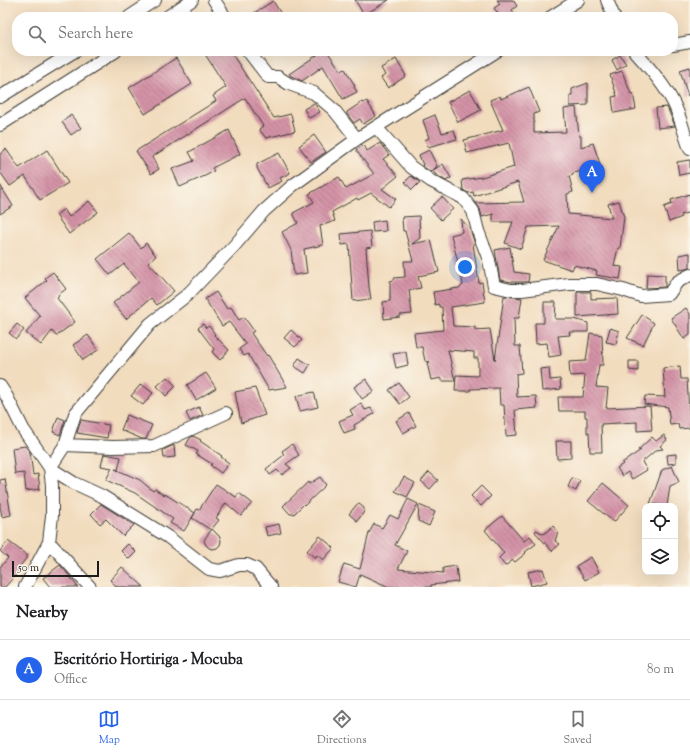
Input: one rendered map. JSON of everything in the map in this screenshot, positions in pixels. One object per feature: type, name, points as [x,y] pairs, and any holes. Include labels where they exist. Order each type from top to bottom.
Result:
[{"type":"street","points":[[137,12],[155,0]]},
{"type":"street","points":[[174,12],[191,0]]},
{"type":"street","points":[[214,0],[222,12]]},
{"type":"street","points":[[559,12],[578,0]]},
{"type":"street","points":[[607,0],[612,12]]},
{"type":"street","points":[[678,44],[690,42]]},
{"type":"street","points":[[0,97],[67,56]]},
{"type":"street","points":[[0,125],[108,56]]},
{"type":"street","points":[[252,56],[268,77],[278,77],[289,84],[314,93],[334,110],[357,139]]},
{"type":"street","points":[[25,587],[49,542],[52,516],[52,485],[50,468],[64,445],[75,414],[150,324],[187,295],[234,246],[264,211],[292,186],[357,139],[489,56]]},
{"type":"street","points":[[642,56],[659,79],[674,103],[690,150]]},
{"type":"street","points":[[376,127],[411,167],[430,181],[463,198],[473,211],[478,231],[489,260],[494,286],[511,290],[522,290],[569,284],[597,284],[641,296],[669,294],[677,282],[690,275]]},
{"type":"street","points":[[0,386],[23,428],[50,468],[74,483],[102,496],[168,537],[209,569],[220,570],[239,565],[247,565],[256,569],[271,587]]},
{"type":"street","points":[[64,445],[113,447],[154,446],[226,413]]},
{"type":"street","points":[[49,542],[90,587]]},
{"type":"building","points":[[355,0],[389,0],[369,12],[362,12]]},
{"type":"building","points":[[497,0],[513,0],[517,6],[512,10],[514,12],[497,12],[494,8],[500,4]]},
{"type":"building","points":[[273,1],[280,12],[256,12]]},
{"type":"building","points":[[206,56],[233,56],[274,118],[291,114],[295,131],[266,138],[259,129],[263,126],[245,98],[152,157],[159,169],[151,174],[136,151],[216,101],[213,96],[226,87]]},
{"type":"building","points":[[316,56],[330,56],[341,71],[345,69],[357,92],[343,99],[323,66],[302,81],[289,74]]},
{"type":"building","points":[[621,56],[626,64],[617,70],[612,60]]},
{"type":"building","points":[[176,58],[192,84],[145,114],[129,88]]},
{"type":"building","points":[[396,59],[406,76],[388,88],[381,78],[385,75],[381,68]]},
{"type":"building","points":[[690,67],[690,96],[688,96],[680,70]]},
{"type":"building","points":[[622,71],[631,94],[633,93],[636,109],[614,113],[612,97],[617,96],[610,75]]},
{"type":"building","points":[[588,83],[588,105],[570,106],[570,95],[572,95],[572,89]]},
{"type":"building","points":[[529,87],[539,112],[534,114],[534,133],[566,132],[564,109],[576,107],[579,136],[581,136],[581,147],[593,143],[600,164],[589,168],[589,170],[573,173],[573,175],[569,176],[573,192],[567,194],[568,214],[612,218],[608,204],[619,201],[624,217],[620,248],[618,248],[614,266],[622,267],[620,279],[596,275],[597,271],[574,265],[572,270],[543,260],[559,226],[528,227],[521,249],[505,243],[513,222],[493,222],[493,214],[482,217],[480,209],[476,203],[524,202],[518,182],[474,196],[473,192],[468,193],[463,190],[462,180],[482,177],[514,167],[509,143],[467,153],[464,140],[503,130],[490,100],[500,96],[501,99]]},
{"type":"building","points":[[470,90],[481,110],[458,122],[448,102]]},
{"type":"building","points":[[367,101],[376,116],[363,124],[360,119],[354,123],[347,112],[362,102]]},
{"type":"building","points":[[314,103],[320,112],[309,118],[304,109]]},
{"type":"building","points":[[667,107],[675,126],[658,128],[656,108]]},
{"type":"building","points":[[71,115],[81,128],[71,135],[62,122]]},
{"type":"building","points":[[435,115],[442,133],[454,130],[457,139],[428,147],[425,140],[429,138],[423,120]]},
{"type":"building","points":[[229,130],[240,154],[212,168],[214,171],[207,175],[180,187],[172,169],[194,161],[189,152]]},
{"type":"building","points":[[314,135],[326,152],[311,162],[299,146]]},
{"type":"building","points":[[380,143],[389,155],[383,159],[398,176],[382,189],[396,199],[389,207],[371,193],[358,200],[357,198],[332,212],[335,221],[320,226],[323,245],[304,249],[307,273],[294,275],[291,250],[282,232],[298,223],[293,213],[314,202],[309,194],[339,177],[346,189],[374,174],[356,150],[364,145],[367,151]]},
{"type":"building","points":[[6,149],[19,168],[47,150],[68,183],[40,200],[25,176],[10,186],[0,172],[0,154]]},
{"type":"building","points":[[429,150],[437,166],[433,170],[443,164],[451,178],[446,181],[435,174],[432,170],[431,172],[422,166],[423,165],[419,155]]},
{"type":"building","points":[[279,153],[290,173],[280,178],[282,181],[268,188],[257,168],[257,164]]},
{"type":"building","points":[[690,160],[690,173],[679,175],[677,162]]},
{"type":"building","points":[[411,176],[420,182],[412,190],[405,182]]},
{"type":"building","points":[[0,185],[13,206],[0,214]]},
{"type":"building","points":[[690,194],[690,212],[669,222],[664,207],[672,204],[671,200]]},
{"type":"building","points":[[442,197],[453,209],[441,220],[430,208]]},
{"type":"building","points":[[89,201],[98,212],[69,234],[56,215],[64,209],[69,217]]},
{"type":"building","points":[[419,216],[420,238],[412,244],[431,240],[439,272],[418,276],[421,288],[409,290],[412,314],[384,319],[383,302],[390,301],[390,281],[394,280],[394,278],[405,277],[404,261],[413,261],[405,231],[403,231],[402,219],[404,218],[402,217]]},
{"type":"building","points":[[461,219],[470,229],[475,244],[473,244],[479,283],[482,282],[485,302],[451,307],[453,326],[475,327],[475,330],[490,329],[495,360],[504,296],[522,298],[519,318],[514,318],[515,346],[520,346],[522,373],[516,374],[517,397],[536,396],[537,408],[515,410],[517,435],[506,436],[504,405],[500,405],[499,388],[455,391],[456,375],[478,376],[478,358],[474,358],[474,352],[448,350],[455,381],[442,381],[442,378],[431,380],[427,363],[430,362],[425,361],[422,347],[416,347],[414,333],[443,330],[442,307],[439,307],[439,304],[435,305],[433,292],[459,288],[463,285],[460,266],[451,235],[462,232]]},
{"type":"building","points":[[385,220],[386,231],[373,232],[372,222]]},
{"type":"building","points":[[370,231],[372,247],[366,248],[371,299],[353,301],[349,244],[342,245],[341,234]]},
{"type":"building","points":[[129,233],[141,248],[146,243],[156,256],[148,262],[174,291],[157,305],[151,298],[126,319],[113,303],[139,282],[124,264],[110,275],[97,259]]},
{"type":"building","points":[[510,247],[514,272],[529,274],[528,282],[500,280],[495,250]]},
{"type":"building","points":[[690,253],[690,268],[680,270],[679,255]]},
{"type":"building","points":[[53,272],[66,289],[58,295],[59,296],[57,298],[75,322],[56,336],[52,331],[41,345],[26,333],[40,316],[25,298],[47,280],[45,278]]},
{"type":"building","points":[[647,274],[665,275],[665,287],[646,288]]},
{"type":"building","points":[[216,292],[227,309],[231,307],[239,320],[244,317],[254,331],[251,333],[267,356],[268,355],[287,387],[269,390],[248,354],[244,356],[239,349],[246,344],[229,322],[222,326],[205,299]]},
{"type":"building","points":[[577,292],[591,292],[591,299],[617,298],[618,314],[577,317]]},
{"type":"building","points":[[544,302],[556,302],[555,319],[574,319],[588,323],[588,332],[569,332],[570,335],[558,336],[561,355],[549,357],[547,343],[536,344],[535,323],[544,323]]},
{"type":"building","points":[[686,308],[690,314],[690,335],[684,339],[671,318]]},
{"type":"building","points":[[642,315],[654,323],[643,345],[627,338]]},
{"type":"building","points":[[17,324],[24,330],[16,339],[9,333]]},
{"type":"building","points":[[203,324],[206,328],[209,326],[215,334],[214,335],[229,350],[220,360],[212,352],[214,349],[198,328]]},
{"type":"building","points":[[610,328],[619,331],[616,344],[606,342]]},
{"type":"building","points":[[291,330],[302,340],[295,347],[284,338]]},
{"type":"building","points":[[590,333],[602,335],[603,365],[599,365],[596,387],[608,388],[606,408],[650,406],[652,430],[637,431],[637,422],[601,424],[602,452],[590,452],[589,433],[587,433],[587,417],[585,417],[585,411],[559,411],[558,397],[583,397],[585,375],[570,376],[569,362],[586,361]]},
{"type":"building","points":[[88,335],[98,350],[83,360],[73,345]]},
{"type":"building","points":[[406,352],[408,365],[396,368],[393,354]]},
{"type":"building","points":[[299,358],[310,365],[305,373],[294,366]]},
{"type":"building","points":[[629,361],[638,361],[638,371],[629,370]]},
{"type":"building","points":[[680,366],[681,379],[687,379],[690,428],[679,429],[678,424],[670,425],[668,407],[644,404],[645,396],[665,397],[663,368]]},
{"type":"building","points":[[549,368],[550,380],[560,379],[561,389],[542,391],[540,369]]},
{"type":"building","points":[[206,373],[216,388],[196,400],[187,385]]},
{"type":"building","points":[[167,377],[176,386],[166,396],[157,386]]},
{"type":"building","points":[[366,379],[374,391],[362,399],[354,387]]},
{"type":"building","points":[[399,383],[409,397],[400,404],[389,390]]},
{"type":"building","points":[[141,384],[153,393],[143,405],[131,396]]},
{"type":"building","points":[[255,388],[265,415],[241,423],[235,392]]},
{"type":"building","points":[[314,392],[318,407],[300,411],[296,396]]},
{"type":"building","points":[[361,403],[365,410],[371,408],[374,414],[354,425],[355,429],[344,433],[339,421],[353,415],[350,410]]},
{"type":"building","points":[[199,407],[203,415],[190,421],[186,413]]},
{"type":"building","points":[[409,413],[416,426],[403,433],[396,421]]},
{"type":"building","points":[[127,415],[152,425],[146,439],[142,439],[121,430]]},
{"type":"building","points":[[58,417],[65,420],[60,435],[53,432]]},
{"type":"building","points":[[81,420],[109,425],[107,438],[77,433]]},
{"type":"building","points":[[664,435],[667,440],[660,446],[663,449],[656,450],[642,462],[647,470],[632,479],[628,472],[622,476],[617,468],[623,464],[622,463],[641,450],[638,450],[652,437],[656,441]]},
{"type":"building","points":[[193,436],[201,440],[200,441],[222,456],[221,457],[229,463],[221,473],[210,465],[212,464],[196,454],[198,451],[186,445]]},
{"type":"building","points":[[556,441],[571,441],[571,458],[557,459]]},
{"type":"building","points":[[292,444],[299,455],[286,464],[291,468],[282,475],[277,470],[270,475],[266,469],[284,455],[282,451]]},
{"type":"building","points":[[174,445],[175,457],[164,458],[163,450]]},
{"type":"building","points":[[25,446],[30,452],[33,475],[38,474],[40,489],[26,491],[24,473],[15,474],[12,448]]},
{"type":"building","points":[[104,454],[121,457],[118,470],[115,469],[140,480],[153,491],[155,489],[164,495],[165,494],[195,513],[184,531],[170,523],[173,519],[135,493],[106,480],[112,468],[101,466]]},
{"type":"building","points":[[676,454],[676,463],[668,464],[667,455]]},
{"type":"building","points":[[672,466],[679,482],[670,486],[667,503],[650,503],[662,470]]},
{"type":"building","points":[[429,472],[438,480],[430,489],[421,481]]},
{"type":"building","points":[[320,477],[326,485],[294,514],[290,514],[283,506],[308,482],[309,484]]},
{"type":"building","points":[[404,477],[415,483],[407,497],[395,491]]},
{"type":"building","points":[[572,478],[580,481],[576,491],[568,487]]},
{"type":"building","points":[[5,479],[11,515],[2,517],[0,506],[0,480]]},
{"type":"building","points":[[603,483],[629,505],[614,522],[588,501]]},
{"type":"building","points":[[216,484],[236,497],[239,493],[252,503],[241,516],[226,503],[216,518],[219,520],[211,530],[192,518]]},
{"type":"building","points":[[481,486],[491,496],[481,506],[471,496]]},
{"type":"building","points":[[408,499],[418,504],[395,545],[407,551],[398,569],[443,573],[443,568],[456,566],[458,582],[431,585],[431,587],[389,587],[360,574],[356,587],[338,582],[344,564],[360,569],[369,533],[374,524],[382,528],[390,515],[398,519]]},
{"type":"building","points":[[358,503],[364,508],[364,512],[357,521],[349,514]]},
{"type":"building","points":[[101,504],[134,525],[123,536],[106,519],[100,524],[91,514]]},
{"type":"building","points":[[419,505],[435,512],[429,526],[418,521]]},
{"type":"building","points":[[502,516],[524,541],[530,536],[536,544],[515,562],[513,560],[505,566],[499,558],[504,553],[485,530]]},
{"type":"building","points":[[279,524],[281,533],[267,536],[265,527]]},
{"type":"building","points":[[553,526],[558,532],[555,541],[560,544],[552,551],[535,532],[536,530],[544,534]]},
{"type":"building","points":[[212,529],[220,537],[221,541],[217,548],[213,549],[209,548],[204,541]]},
{"type":"building","points":[[320,536],[334,548],[323,560],[317,555],[315,558],[307,551]]},
{"type":"building","points":[[8,541],[28,556],[17,570],[19,571],[5,587],[0,587],[0,567],[8,558],[0,551]]},
{"type":"building","points":[[128,544],[136,552],[129,559],[121,551]]},
{"type":"building","points":[[591,557],[599,572],[585,580],[576,566]]},
{"type":"building","points":[[60,565],[78,587],[50,587],[43,578]]},
{"type":"building","points":[[122,567],[144,587],[117,587],[110,580]]},
{"type":"building","points":[[543,569],[547,582],[531,586],[528,572]]},
{"type":"place","name":"Escritório Hortiriga - Mocuba","points":[[592,193]]}]
